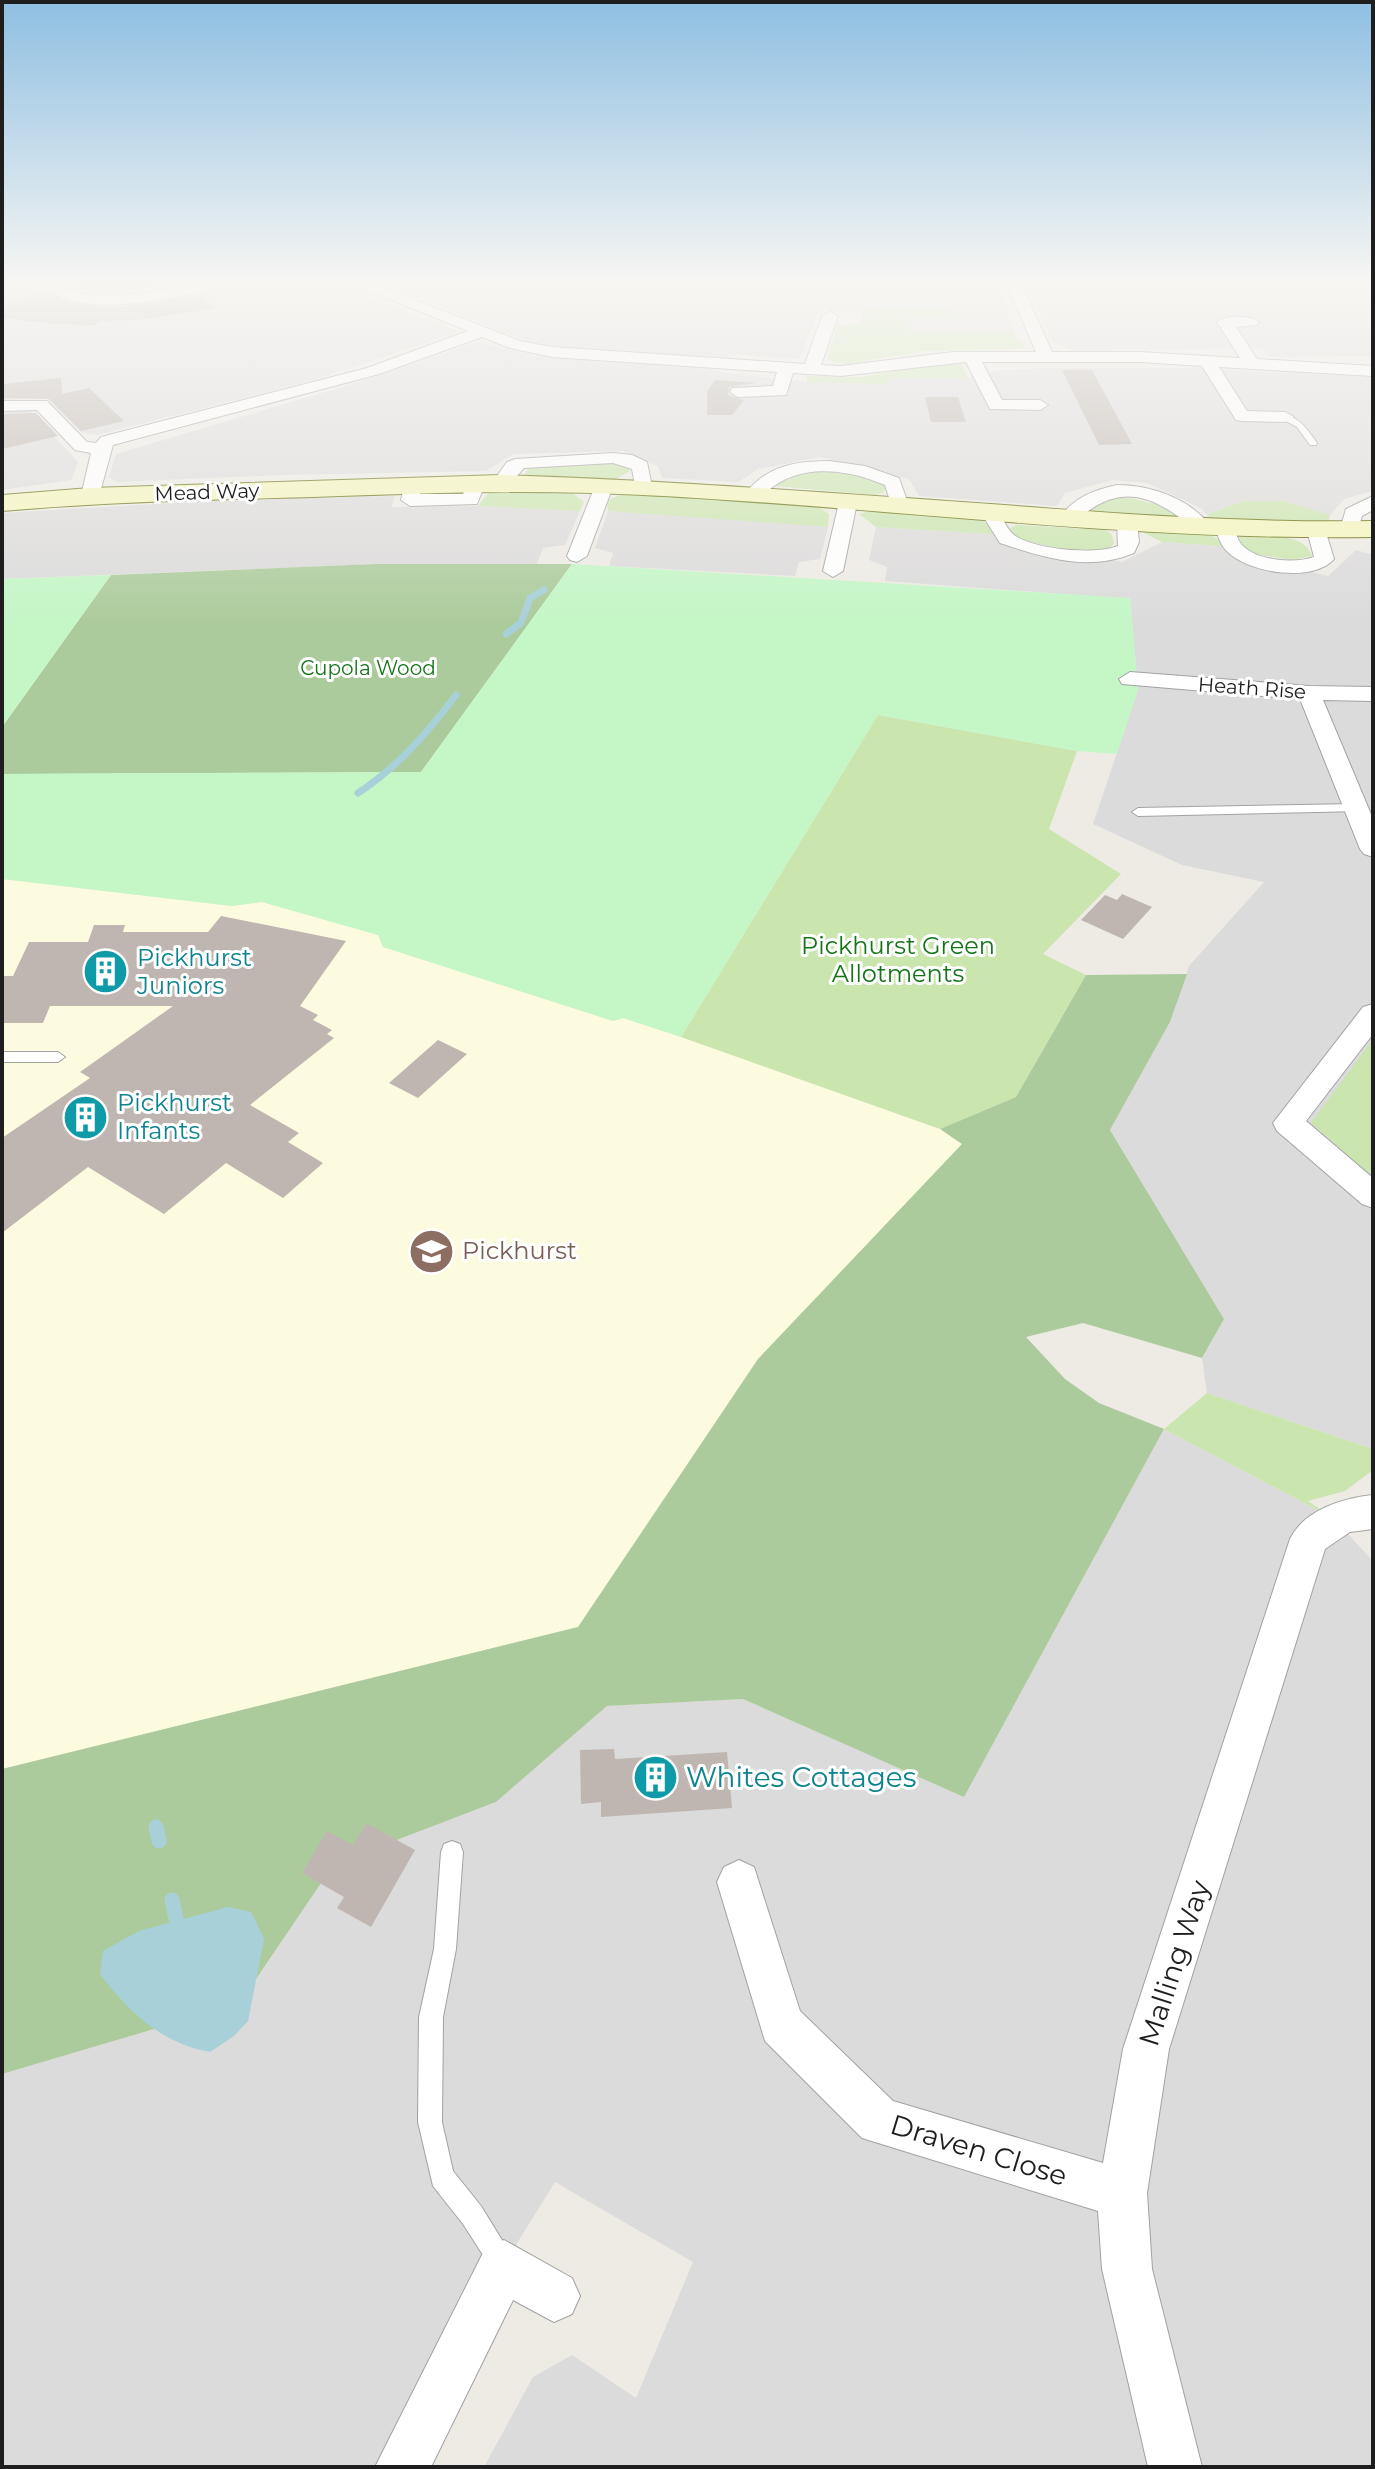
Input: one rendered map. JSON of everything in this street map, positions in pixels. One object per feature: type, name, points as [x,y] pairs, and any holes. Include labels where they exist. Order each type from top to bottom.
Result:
[{"type":"street","points":[[90,496],[101,449],[107,441],[284,394]]},
{"type":"street","points":[[991,394],[996,405],[1040,405]]},
{"type":"street","points":[[1228,394],[1242,416],[1285,417]]},
{"type":"street","points":[[2,406],[41,405],[81,446],[101,449]]},
{"type":"street","points":[[488,484],[521,463],[613,458],[626,459],[641,466],[643,487]]},
{"type":"street","points":[[754,494],[767,480],[781,473],[835,466],[893,482],[900,506]]},
{"type":"street","name":"Mead Way","points":[[2,503],[90,496],[412,486],[604,486],[1127,522],[1317,530],[1362,529],[1353,513],[1373,502]]},
{"type":"street","points":[[577,556],[604,486]]},
{"type":"street","points":[[1069,517],[1083,501],[1122,489],[1141,492],[1181,508],[1212,526],[1247,557],[1298,567],[1312,567],[1324,559],[1317,530]]},
{"type":"street","points":[[833,571],[848,503]]},
{"type":"street","points":[[990,513],[1007,539],[1088,557],[1105,557],[1127,549],[1127,522]]},
{"type":"street","name":"Heath Rise","points":[[1130,679],[1309,693],[1373,694]]},
{"type":"street","points":[[1309,693],[1373,849]]},
{"type":"street","points":[[1373,1014],[1288,1123],[1373,1196]]},
{"type":"street","name":"Malling Way","points":[[1175,2467],[1127,2269],[1122,2193],[1146,2049],[1309,1539],[1325,1525],[1353,1512],[1373,1512]]},
{"type":"street","name":"Draven Close","points":[[739,1882],[781,2025],[879,2121],[1122,2193]]},
{"type":"street","points":[[402,2467],[504,2265],[554,2296]]},
{"type":"lane","points":[[1285,417],[1300,425],[1313,443]]},
{"type":"lane","points":[[1138,812],[1358,808]]},
{"type":"lane","points":[[2,1057],[58,1057]]},
{"type":"lane","points":[[452,1852],[445,1949],[431,2017],[430,2122],[442,2177],[472,2215],[504,2265]]},
{"type":"shaded area","points":[[2,394],[258,394],[97,435],[82,433],[44,396],[2,401]]},
{"type":"shaded area","points":[[318,394],[1373,394],[1373,491],[1344,499],[1330,515],[1284,501],[1243,501],[1206,514],[1201,508],[1147,483],[1113,480],[1065,493],[1057,506],[919,496],[909,479],[820,457],[758,469],[738,482],[662,478],[658,466],[623,451],[513,454],[486,471],[117,482],[109,477],[116,454]]},
{"type":"shaded area","points":[[27,408],[78,462],[71,480],[2,490],[2,411]]},
{"type":"shaded area","points":[[394,496],[392,507],[478,506],[580,511],[565,545],[543,548],[537,564],[376,564],[2,579],[2,513],[222,500]]},
{"type":"shaded area","points":[[608,511],[828,527],[820,559],[799,562],[795,576],[609,566],[613,553],[595,548]]},
{"type":"shaded area","points":[[876,527],[1006,535],[1122,562],[1162,542],[1235,547],[1246,556],[1328,576],[1356,550],[1373,555],[1373,1449],[1207,1393],[1202,1358],[1224,1319],[1110,1130],[1170,1022],[1189,966],[1264,882],[1182,865],[1093,824],[1138,690],[1130,599],[885,581],[887,567],[869,560]]},
{"type":"shaded area","name":"Pickhurst","points":[[2,879],[232,906],[262,902],[378,935],[383,947],[613,1021],[623,1018],[681,1037],[940,1129],[962,1144],[758,1359],[578,1627],[2,1769]]},
{"type":"shaded area","points":[[1164,1429],[1333,1518],[1373,1561],[1373,2467],[484,2467],[533,2377],[572,2355],[636,2398],[693,2262],[555,2182],[378,2467],[2,2467],[2,2074],[239,2004],[334,1864],[496,1802],[607,1706],[743,1699],[964,1796]]},
{"type":"green space","points":[[618,461],[630,464],[630,471],[616,479],[524,476],[529,467]]},
{"type":"green space","points":[[804,472],[860,476],[887,487],[884,492],[875,495],[774,486],[782,478]]},
{"type":"green space","points":[[490,491],[570,491],[584,502],[580,511],[478,506]]},
{"type":"green space","points":[[626,492],[817,506],[829,514],[828,527],[608,511],[607,501]]},
{"type":"green space","points":[[1123,496],[1167,507],[1177,515],[1176,520],[1089,513],[1088,505]]},
{"type":"green space","points":[[1243,501],[1284,501],[1330,515],[1328,522],[1210,519],[1207,514]]},
{"type":"green space","points":[[873,510],[981,520],[1006,535],[876,527],[859,514]]},
{"type":"green space","points":[[1017,525],[1107,530],[1114,544],[1093,551],[1065,549],[1012,537],[1008,529]]},
{"type":"green space","points":[[1140,531],[1210,535],[1235,547],[1162,542]]},
{"type":"green space","points":[[1239,537],[1291,539],[1300,542],[1312,556],[1292,560],[1248,553]]},
{"type":"green space","name":"Cupola Wood","points":[[376,564],[572,564],[421,772],[2,774],[2,727],[111,575]]},
{"type":"green space","points":[[572,564],[1130,598],[1138,690],[1117,754],[1077,751],[878,715],[681,1037],[623,1018],[613,1021],[383,947],[378,935],[262,902],[232,906],[2,879],[2,774],[421,772]]},
{"type":"green space","points":[[111,575],[2,727],[2,579]]},
{"type":"green space","name":"Pickhurst Green Allotments","points":[[878,715],[1077,751],[1049,829],[1121,874],[1043,954],[1086,975],[1016,1097],[940,1129],[681,1037]]},
{"type":"green space","points":[[1187,974],[1170,1022],[1110,1130],[1224,1319],[1202,1358],[1083,1323],[1026,1337],[1065,1379],[1099,1403],[1164,1429],[964,1797],[743,1699],[607,1706],[496,1802],[334,1864],[239,2004],[2,2074],[2,1769],[578,1627],[758,1359],[962,1144],[940,1129],[1016,1097],[1086,975]]},
{"type":"green space","points":[[1373,1039],[1373,1177],[1311,1123]]},
{"type":"green space","points":[[1207,1393],[1373,1449],[1373,1470],[1345,1491],[1308,1501],[1333,1518],[1164,1429]]},
{"type":"water","points":[[228,1907],[251,1912],[264,1939],[248,2021],[234,2036],[210,2052],[162,2034],[122,2001],[100,1974],[103,1951],[139,1931]]},
{"type":"building","points":[[3,394],[96,394],[124,421],[81,431],[49,399],[2,398]]},
{"type":"building","points":[[707,394],[728,394],[744,400],[732,415],[707,415]]},
{"type":"building","points":[[1074,394],[1105,394],[1132,444],[1099,445]]},
{"type":"building","points":[[925,397],[958,397],[966,422],[931,422]]},
{"type":"building","points":[[36,413],[58,436],[2,449],[2,414]]},
{"type":"building","points":[[1122,894],[1152,907],[1123,939],[1081,920],[1105,895],[1117,900]]},
{"type":"building","points":[[221,916],[346,941],[300,1006],[318,1015],[313,1020],[332,1030],[327,1034],[334,1038],[250,1105],[299,1133],[288,1142],[323,1163],[283,1198],[226,1163],[164,1214],[88,1167],[2,1233],[2,1138],[90,1078],[80,1072],[173,1006],[50,1006],[43,1023],[2,1023],[2,976],[13,976],[29,942],[88,942],[94,925],[125,925],[123,932],[208,932]]},
{"type":"building","points":[[438,1040],[467,1054],[418,1098],[389,1083]]},
{"type":"building","name":"Whites Cottages","points":[[614,1749],[615,1759],[727,1752],[732,1808],[601,1817],[601,1802],[581,1804],[580,1750]]},
{"type":"building","points":[[366,1823],[415,1850],[371,1927],[337,1908],[344,1897],[302,1873],[327,1831],[353,1845]]},
{"type":"waterway","points":[[506,634],[521,623],[530,598],[544,590]]},
{"type":"waterway","points":[[358,793],[411,748],[456,695]]},
{"type":"waterway","points":[[156,1827],[159,1841]]},
{"type":"waterway","points":[[172,1900],[176,1919]]},
{"type":"place","name":"Pickhurst Juniors","points":[[106,972]]},
{"type":"place","name":"Pickhurst Infants","points":[[86,1117]]},
{"type":"place","name":"Pickhurst","points":[[431,1251]]},
{"type":"place","name":"Whites Cottages","points":[[655,1777]]}]
